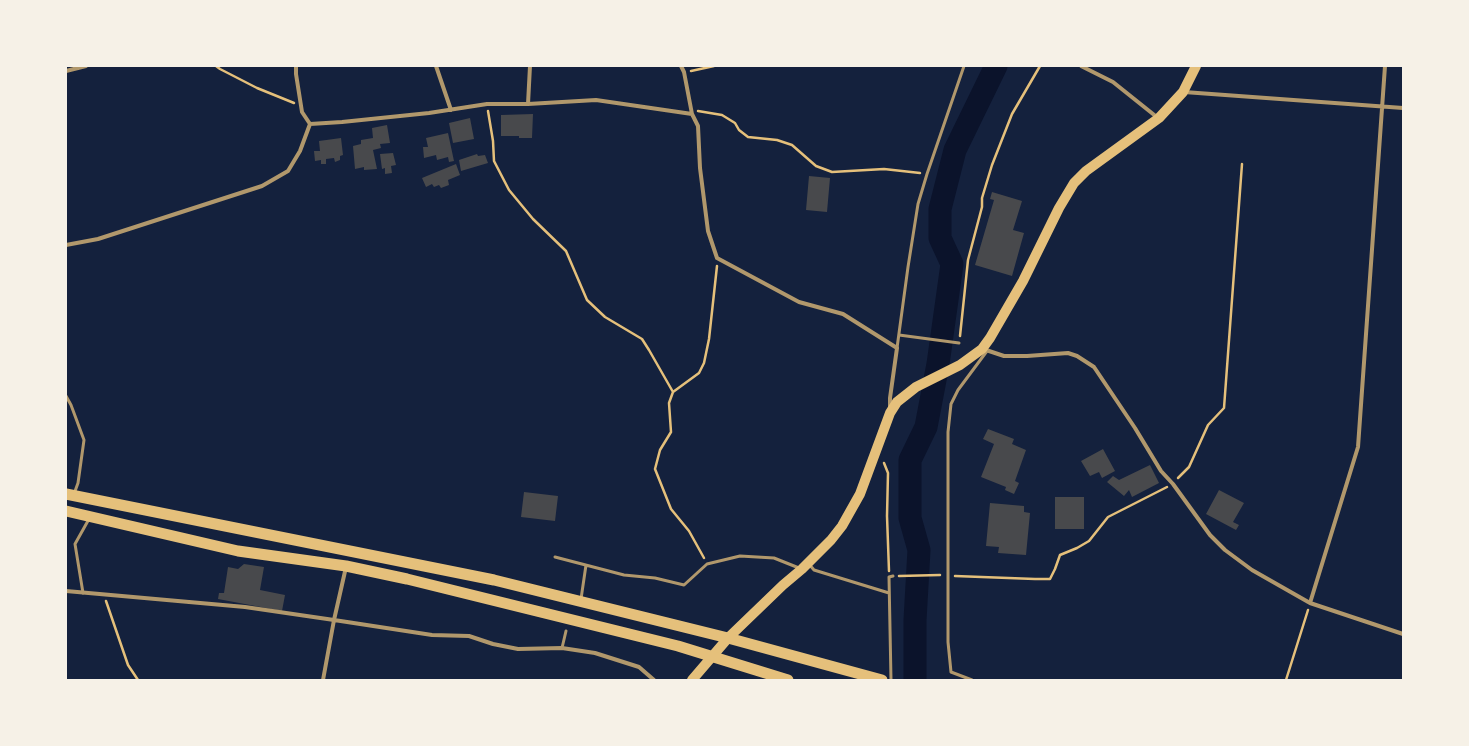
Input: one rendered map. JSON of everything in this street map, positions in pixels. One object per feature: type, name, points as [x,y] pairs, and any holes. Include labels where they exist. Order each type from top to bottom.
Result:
[{"type":"highway","points":[[70,495],[494,580],[728,638],[882,680]]},
{"type":"highway","points":[[66,511],[238,551],[346,566],[407,579],[678,646],[788,680]]},
{"type":"main road","points":[[692,680],[728,638],[805,567],[831,540],[842,526],[860,494],[890,413],[897,402],[916,387],[960,365],[984,350],[1023,282],[1059,208],[1074,183],[1086,171],[1159,118],[1183,92],[1196,66]]},
{"type":"street","points":[[66,71],[86,66]]},
{"type":"street","points":[[296,66],[302,112],[310,124]]},
{"type":"street","points":[[436,66],[450,110]]},
{"type":"street","points":[[528,104],[530,66]]},
{"type":"street","points":[[681,66],[684,72],[692,112],[698,126],[700,168],[708,231],[717,258],[799,302],[843,314],[897,348],[890,398],[890,413]]},
{"type":"street","points":[[1081,66],[1113,82],[1159,118]]},
{"type":"street","points":[[1310,603],[1358,447],[1385,66]]},
{"type":"street","points":[[1183,92],[1403,108]]},
{"type":"street","points":[[310,124],[450,110],[487,104],[528,104],[596,100],[692,112]]},
{"type":"street","points":[[66,245],[98,239],[262,186],[288,171],[300,151],[310,124]]},
{"type":"street","points":[[984,350],[1004,356],[1068,353],[1077,356],[1094,367],[1136,428],[1161,471],[1173,484],[1210,535],[1225,550],[1252,570],[1310,603],[1403,634]]},
{"type":"street","points":[[323,680],[346,566]]},
{"type":"street","points":[[66,591],[246,607],[432,635],[469,636],[493,644],[518,649],[562,648],[595,653],[639,667],[654,680]]},
{"type":"lane","points":[[897,348],[918,204],[926,174],[964,66]]},
{"type":"lane","points":[[899,335],[959,343]]},
{"type":"lane","points":[[972,680],[951,672],[948,642],[948,432],[951,404],[958,390],[984,350]]},
{"type":"lane","points":[[66,396],[71,405],[84,440],[78,483],[70,495]]},
{"type":"lane","points":[[83,593],[75,544],[90,516]]},
{"type":"lane","points":[[555,557],[624,575],[655,578],[684,585],[707,564],[740,556],[774,558],[889,593]]},
{"type":"lane","points":[[580,602],[586,565]]},
{"type":"lane","points":[[891,680],[889,577],[893,576]]},
{"type":"lane","points":[[562,648],[566,631]]},
{"type":"path","points":[[216,66],[256,88],[291,103],[302,105]]},
{"type":"path","points":[[684,72],[714,66]]},
{"type":"path","points":[[959,343],[968,260],[982,207],[982,198],[992,165],[1012,114],[1040,66]]},
{"type":"path","points":[[487,104],[493,141],[494,161],[508,190],[532,219],[566,251],[587,300],[605,317],[642,339],[650,350],[673,392]]},
{"type":"path","points":[[692,112],[722,115],[735,124],[739,130],[748,137],[777,140],[792,145],[816,166],[832,172],[884,169],[926,174]]},
{"type":"path","points":[[893,576],[1050,579],[1060,555],[1089,541],[1108,517],[1173,484],[1189,467],[1208,425],[1224,408],[1242,164]]},
{"type":"path","points":[[707,564],[689,531],[671,509],[655,469],[660,450],[671,432],[670,403],[673,392],[699,373],[704,363],[709,339],[717,279],[717,258]]},
{"type":"path","points":[[875,455],[883,460],[888,473],[887,516],[889,577]]},
{"type":"path","points":[[104,595],[128,666],[138,680]]},
{"type":"path","points":[[1286,680],[1310,603]]},
{"type":"building","points":[[533,114],[532,138],[501,136],[501,115]]},
{"type":"building","points":[[470,118],[474,139],[453,143],[449,123]]},
{"type":"building","points":[[387,125],[390,143],[380,144],[381,148],[373,150],[377,169],[364,170],[364,167],[355,169],[353,146],[361,144],[361,140],[373,138],[372,128]]},
{"type":"building","points":[[448,133],[454,161],[449,162],[448,157],[437,160],[436,155],[424,158],[423,147],[428,147],[426,138]]},
{"type":"building","points":[[341,138],[343,155],[340,156],[340,160],[335,162],[334,158],[326,159],[326,164],[321,164],[321,160],[315,161],[314,151],[320,151],[319,141]]},
{"type":"building","points":[[393,153],[396,165],[391,166],[392,173],[385,174],[385,168],[382,169],[380,154]]},
{"type":"building","points":[[477,154],[478,156],[485,155],[488,163],[461,171],[459,160]]},
{"type":"building","points":[[456,164],[460,175],[448,180],[449,185],[441,188],[439,185],[434,187],[432,184],[426,187],[422,178]]},
{"type":"building","points":[[809,176],[830,178],[827,212],[806,210]]},
{"type":"building","points":[[992,192],[1022,201],[1013,230],[1024,233],[1012,276],[975,265],[994,200],[990,199]]},
{"type":"building","points":[[988,429],[1014,439],[1012,444],[1026,450],[1015,481],[1019,483],[1014,494],[1005,490],[1006,487],[981,477],[994,444],[983,439]]},
{"type":"building","points":[[1103,449],[1115,471],[1102,478],[1099,472],[1090,476],[1081,461]]},
{"type":"building","points":[[1150,465],[1159,483],[1132,497],[1129,490],[1124,496],[1107,482],[1113,476],[1119,480]]},
{"type":"building","points":[[1219,490],[1244,503],[1233,522],[1239,525],[1236,530],[1206,514]]},
{"type":"building","points":[[524,492],[558,496],[555,521],[521,517]]},
{"type":"building","points":[[1055,497],[1084,497],[1084,529],[1055,529]]},
{"type":"building","points":[[990,503],[1024,506],[1024,512],[1030,513],[1026,555],[998,553],[999,547],[986,546]]},
{"type":"building","points":[[244,564],[264,567],[260,590],[285,595],[282,611],[218,599],[219,593],[224,593],[228,567],[238,569]]},
{"type":"waterway","points":[[915,680],[915,620],[919,550],[910,518],[910,460],[926,427],[938,364],[952,264],[940,238],[940,209],[955,150],[996,66]]}]
